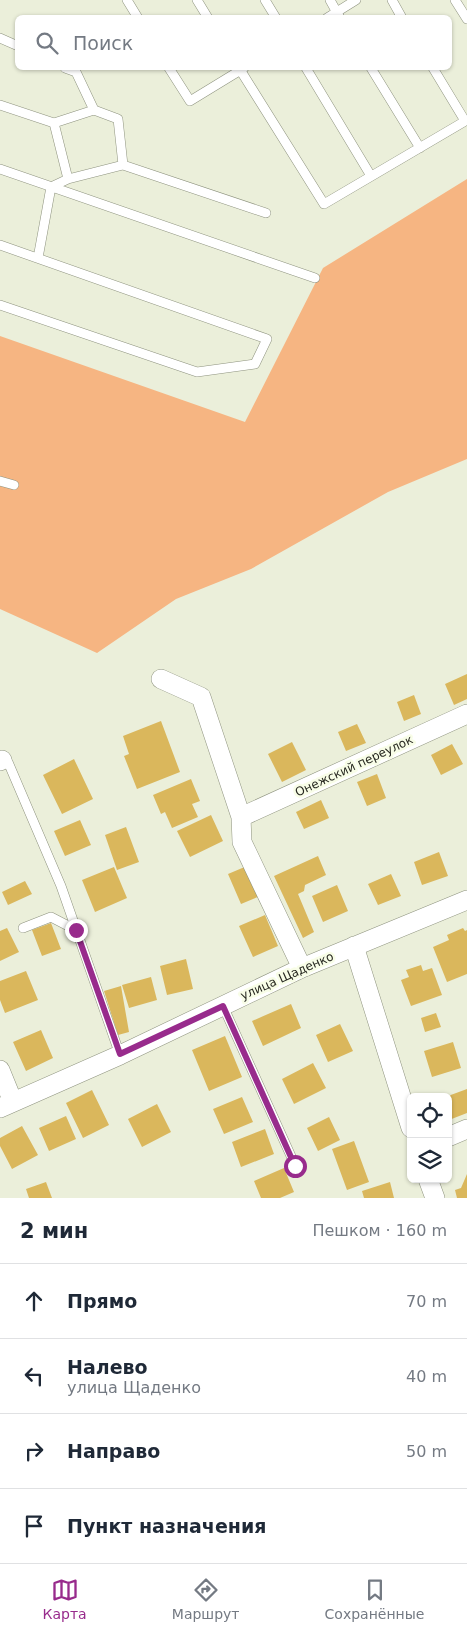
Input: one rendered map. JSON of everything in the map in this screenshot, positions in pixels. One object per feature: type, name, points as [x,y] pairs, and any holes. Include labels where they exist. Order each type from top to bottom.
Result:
[{"type":"street","points":[[161,679],[201,697],[240,817],[242,842],[302,968]]},
{"type":"street","name":"Онежский переулок","points":[[240,817],[467,714]]},
{"type":"street","name":"улица Щаденко","points":[[6,1105],[120,1054],[302,968],[467,900]]},
{"type":"street","points":[[354,946],[407,1115]]},
{"type":"street","points":[[0,1070],[6,1105]]},
{"type":"street","points":[[452,1135],[467,1129]]},
{"type":"street","points":[[429,1183],[434,1198]]},
{"type":"lane","points":[[127,0],[136,15]]},
{"type":"lane","points":[[197,0],[206,15]]},
{"type":"lane","points":[[265,0],[274,15]]},
{"type":"lane","points":[[330,0],[338,15],[356,0]]},
{"type":"lane","points":[[392,0],[400,15]]},
{"type":"lane","points":[[455,0],[467,20]]},
{"type":"lane","points":[[0,38],[15,45]]},
{"type":"lane","points":[[70,70],[76,72],[94,110]]},
{"type":"lane","points":[[170,70],[190,100],[238,70]]},
{"type":"lane","points":[[242,70],[324,204],[466,120],[434,70]]},
{"type":"lane","points":[[307,70],[371,176]]},
{"type":"lane","points":[[372,70],[420,148]]},
{"type":"lane","points":[[0,104],[54,123],[94,110],[118,119],[123,165]]},
{"type":"lane","points":[[54,123],[68,179]]},
{"type":"lane","points":[[51,187],[68,179],[123,165],[266,213]]},
{"type":"lane","points":[[0,169],[314,278]]},
{"type":"lane","points":[[38,258],[51,187]]},
{"type":"lane","points":[[0,245],[267,339],[255,364],[197,372],[0,305]]},
{"type":"lane","points":[[0,481],[14,485]]},
{"type":"lane","points":[[1,761],[8,762],[61,886],[120,1054]]},
{"type":"lane","points":[[23,928],[50,917],[76,930]]},
{"type":"lane","points":[[223,1006],[295,1166]]},
{"type":"shaded area","points":[[467,179],[467,459],[388,492],[251,569],[176,599],[97,653],[0,609],[0,336],[245,422],[323,268]]},
{"type":"building","points":[[467,674],[467,699],[454,705],[445,684]]},
{"type":"building","points":[[414,695],[421,714],[404,721],[397,702]]},
{"type":"building","points":[[161,721],[180,772],[137,789],[124,756],[129,754],[123,736]]},
{"type":"building","points":[[357,724],[366,743],[346,751],[338,732]]},
{"type":"building","points":[[292,742],[306,770],[282,782],[268,754]]},
{"type":"building","points":[[452,744],[463,764],[441,775],[431,755]]},
{"type":"building","points":[[74,759],[93,799],[62,814],[43,775]]},
{"type":"building","points":[[377,774],[386,798],[367,806],[357,782]]},
{"type":"building","points":[[191,779],[200,801],[192,804],[198,817],[172,828],[165,812],[161,814],[153,795]]},
{"type":"building","points":[[321,800],[329,818],[304,829],[296,812]]},
{"type":"building","points":[[211,815],[223,841],[190,857],[177,831]]},
{"type":"building","points":[[80,820],[91,845],[65,856],[54,831]]},
{"type":"building","points":[[126,827],[139,862],[117,870],[105,835]]},
{"type":"building","points":[[439,852],[448,876],[422,885],[414,862]]},
{"type":"building","points":[[318,856],[326,875],[305,885],[304,891],[298,894],[314,932],[303,938],[274,876]]},
{"type":"building","points":[[247,866],[260,896],[241,904],[228,874]]},
{"type":"building","points":[[114,867],[127,898],[95,912],[82,880]]},
{"type":"building","points":[[391,874],[401,896],[378,905],[368,884]]},
{"type":"building","points":[[25,881],[32,894],[8,905],[2,892]]},
{"type":"building","points":[[337,885],[348,911],[323,922],[312,896]]},
{"type":"building","points":[[265,915],[278,946],[253,957],[239,926]]},
{"type":"building","points":[[51,923],[61,949],[42,956],[32,930]]},
{"type":"building","points":[[7,928],[19,952],[0,961],[0,931]]},
{"type":"building","points":[[463,928],[465,931],[467,930],[467,974],[447,982],[433,947],[449,940],[447,935]]},
{"type":"building","points":[[186,959],[193,989],[167,995],[160,966]]},
{"type":"building","points":[[421,965],[423,971],[432,968],[442,995],[411,1006],[401,980],[409,977],[406,970]]},
{"type":"building","points":[[26,971],[38,1000],[5,1013],[0,1000],[0,981]]},
{"type":"building","points":[[151,977],[157,1000],[129,1008],[122,985]]},
{"type":"building","points":[[121,986],[129,1032],[118,1035],[104,991]]},
{"type":"building","points":[[291,1004],[301,1028],[263,1046],[252,1021]]},
{"type":"building","points":[[436,1013],[441,1027],[425,1032],[421,1018]]},
{"type":"building","points":[[340,1024],[353,1051],[328,1062],[316,1035]]},
{"type":"building","points":[[41,1030],[53,1058],[26,1071],[13,1042]]},
{"type":"building","points":[[225,1036],[242,1077],[209,1091],[192,1050]]},
{"type":"building","points":[[453,1042],[461,1068],[432,1077],[424,1051]]},
{"type":"building","points":[[313,1063],[326,1088],[294,1104],[282,1079]]},
{"type":"building","points":[[467,1089],[467,1113],[452,1119],[452,1095]]},
{"type":"building","points":[[92,1090],[109,1125],[83,1138],[66,1103]]},
{"type":"building","points":[[242,1097],[253,1122],[224,1134],[213,1109]]},
{"type":"building","points":[[157,1104],[171,1132],[142,1147],[128,1119]]},
{"type":"building","points":[[66,1116],[76,1139],[49,1151],[39,1128]]},
{"type":"building","points":[[329,1117],[340,1140],[318,1151],[307,1128]]},
{"type":"building","points":[[22,1126],[38,1155],[12,1169],[0,1146],[0,1138]]},
{"type":"building","points":[[265,1129],[274,1154],[241,1167],[232,1142]]},
{"type":"building","points":[[354,1141],[369,1182],[347,1190],[332,1149]]},
{"type":"building","points":[[284,1168],[294,1192],[280,1198],[261,1198],[254,1181]]},
{"type":"building","points":[[467,1174],[467,1198],[457,1198],[455,1190],[461,1188]]},
{"type":"building","points":[[46,1182],[52,1198],[29,1198],[26,1189]]},
{"type":"building","points":[[390,1182],[394,1198],[364,1198],[362,1191]]},
{"type":"route","points":[[76,930],[120,1054],[223,1006],[295,1166]]}]
